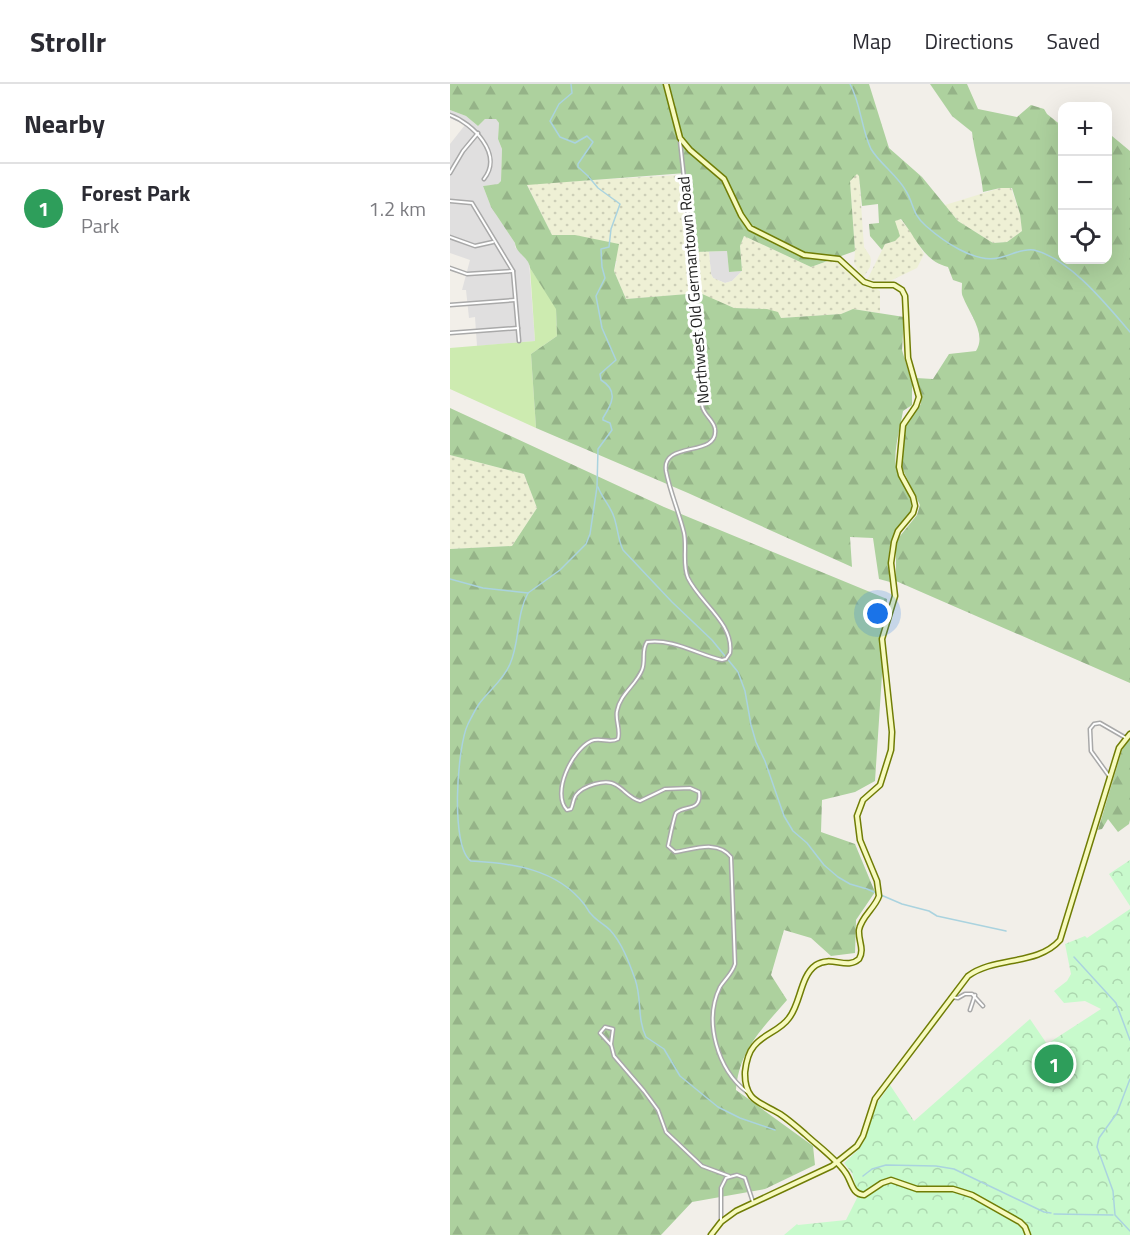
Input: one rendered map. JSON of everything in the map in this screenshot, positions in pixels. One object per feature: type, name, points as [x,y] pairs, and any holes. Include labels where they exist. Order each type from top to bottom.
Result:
[{"type":"main road","points":[[666,84],[680,138],[690,150],[724,179],[743,218],[753,230],[804,255],[839,259],[866,283],[892,284],[902,290],[906,303],[908,358],[919,397],[915,408],[903,423],[900,472],[913,497],[914,508],[911,516],[898,531],[894,542],[891,565],[895,596],[882,639],[891,750],[881,782],[863,800],[857,816],[860,839],[877,881],[879,896],[860,926],[862,950],[859,959],[851,964],[830,960],[814,966],[807,976],[788,1020],[780,1028],[762,1038],[752,1049],[748,1056],[746,1083],[750,1094],[758,1103],[786,1118],[837,1163],[847,1175],[854,1190],[861,1195],[891,1180],[917,1189],[959,1190],[1020,1222],[1028,1235]]},
{"type":"main road","points":[[711,1235],[721,1222],[736,1211],[837,1163],[861,1140],[875,1099],[968,976],[976,971],[1045,952],[1060,940],[1119,748],[1128,736]]},
{"type":"street","points":[[450,115],[463,121],[483,140],[488,155],[488,171],[484,179]]},
{"type":"street","points":[[450,173],[463,151],[478,134]]},
{"type":"street","name":"Northwest Old Germantown Road","points":[[680,138],[690,234],[702,405],[715,431],[712,439],[705,445],[670,456],[665,466],[684,535],[687,576],[724,627],[730,653],[726,659],[722,660],[679,646],[647,642],[642,671],[618,707],[617,718],[620,734],[618,739],[613,742],[595,740],[582,748],[562,783],[562,798],[565,808],[570,810],[573,807],[575,796],[581,791],[607,781],[617,785],[628,796],[640,801],[665,789],[690,788],[699,792],[699,799],[694,807],[675,814],[668,846],[675,852],[698,847],[719,849],[731,856],[735,964],[719,990],[712,1028],[725,1065],[740,1086],[750,1094]]},
{"type":"street","points":[[450,201],[472,203],[510,263],[513,271],[519,341]]},
{"type":"street","points":[[450,237],[475,246],[495,242]]},
{"type":"street","points":[[450,268],[466,274],[513,271]]},
{"type":"street","points":[[450,305],[515,300]]},
{"type":"street","points":[[450,333],[518,328]]},
{"type":"street","points":[[1110,778],[1091,751],[1090,729],[1094,724],[1100,723],[1128,736]]},
{"type":"street","points":[[951,997],[958,998],[967,993],[975,995],[983,1006]]},
{"type":"street","points":[[970,1010],[975,995]]},
{"type":"street","points":[[611,1045],[600,1033],[605,1027],[614,1029],[611,1045],[614,1056],[658,1110],[667,1134],[702,1166],[729,1176]]},
{"type":"street","points":[[721,1222],[721,1188],[724,1179],[737,1175],[746,1178],[753,1202]]},
{"type":"shaded area","points":[[450,110],[466,116],[478,126],[485,119],[496,119],[499,123],[498,139],[502,149],[501,181],[498,184],[483,186],[491,207],[515,243],[515,247],[529,262],[535,341],[477,346],[475,317],[469,318],[466,290],[462,290],[470,260],[450,253],[450,144],[465,125],[450,118]]},
{"type":"shaded area","points":[[727,251],[729,272],[742,271],[732,281],[725,283],[713,278],[709,252]]},
{"type":"green space","points":[[450,84],[869,84],[889,148],[922,177],[958,221],[993,243],[1007,242],[1022,231],[1020,214],[1012,188],[983,192],[972,132],[952,116],[930,84],[967,84],[978,109],[1017,117],[1031,105],[1044,109],[1058,123],[1058,264],[1112,264],[1112,136],[1130,151],[1130,683],[896,581],[896,541],[917,515],[920,505],[901,466],[903,432],[907,422],[921,404],[916,378],[933,379],[949,354],[976,351],[979,338],[976,324],[962,295],[962,283],[953,280],[948,267],[932,260],[926,254],[901,219],[895,221],[900,236],[895,241],[885,244],[882,250],[870,236],[869,224],[879,223],[878,204],[862,206],[857,174],[850,181],[855,251],[811,267],[744,236],[740,246],[742,271],[729,272],[727,251],[695,252],[686,173],[527,185],[552,235],[575,235],[619,244],[614,271],[626,299],[700,293],[734,308],[767,309],[778,312],[781,318],[841,314],[853,309],[904,317],[902,350],[912,384],[912,405],[903,411],[895,457],[897,471],[911,501],[911,509],[895,532],[889,550],[890,582],[879,579],[873,538],[850,537],[852,567],[536,428],[531,354],[557,336],[556,309],[491,207],[483,186],[498,184],[501,181],[502,149],[498,139],[499,123],[496,119],[485,119],[478,126],[466,116],[450,110]]},
{"type":"green space","points":[[856,173],[859,175],[864,247],[871,260],[870,267],[862,277],[854,263],[850,181]]},
{"type":"green space","points":[[679,175],[686,234],[689,294],[626,299],[614,271],[617,261],[575,235],[552,235],[527,184]]},
{"type":"green space","points":[[1000,188],[1011,188],[1020,214],[1022,231],[1007,242],[993,243],[958,221],[945,205]]},
{"type":"green space","points":[[900,219],[912,233],[924,254],[917,268],[890,281],[867,280],[885,244],[895,241],[895,221]]},
{"type":"green space","points":[[744,236],[811,267],[831,260],[838,263],[849,273],[880,291],[880,313],[853,309],[841,314],[781,318],[767,309],[734,308],[697,293],[695,252],[709,252],[713,278],[725,283],[732,281],[742,271],[740,246]]},
{"type":"green space","points":[[530,268],[556,307],[557,336],[531,354],[536,428],[450,389],[450,348],[535,341]]},
{"type":"green space","points":[[450,408],[664,507],[887,599],[875,781],[855,792],[822,800],[821,832],[855,844],[875,892],[856,920],[855,953],[831,956],[811,938],[784,930],[771,975],[787,1000],[753,1041],[742,1063],[736,1090],[813,1146],[815,1165],[765,1189],[692,1202],[661,1235],[450,1235],[450,549],[512,546],[537,508],[524,474],[450,455]]},
{"type":"green space","points":[[450,455],[524,474],[537,508],[512,546],[450,549]]},
{"type":"green space","points":[[1130,737],[1129,824],[1118,832],[1108,819],[1102,829],[1098,830],[1122,750]]},
{"type":"green space","points":[[1130,860],[1130,906],[1109,874]]},
{"type":"green space","points":[[1130,909],[1130,1235],[784,1235],[797,1224],[846,1220],[860,1192],[857,1190],[852,1173],[844,1163],[864,1141],[875,1106],[890,1085],[914,1121],[1030,1019],[1047,1044],[1101,1009],[1085,1001],[1064,1003],[1054,991],[1067,981],[1071,974],[1065,944],[1085,936],[1087,938]]},
{"type":"waterway","points":[[450,579],[483,588],[528,593],[560,570],[586,544],[590,534],[597,487],[598,449],[612,430],[610,423],[603,420],[611,403],[612,393],[607,384],[601,380],[600,374],[616,360],[602,328],[596,296],[605,278],[601,249],[609,247],[611,229],[620,204],[598,188],[578,167],[593,142],[587,136],[575,143],[560,137],[550,121],[559,104],[572,93],[571,84]]},
{"type":"waterway","points":[[850,84],[871,149],[902,185],[921,222],[959,250],[979,257],[998,258],[1029,250],[1047,255],[1061,263],[1086,284],[1130,332]]},
{"type":"waterway","points":[[598,487],[613,513],[623,550],[712,640],[738,672],[745,691],[756,742],[784,816],[793,831],[807,843],[824,865],[850,884],[902,904],[929,911],[937,916],[1006,931]]},
{"type":"waterway","points":[[528,593],[524,601],[510,664],[504,675],[478,706],[464,736],[458,796],[460,837],[464,852],[471,861],[518,866],[533,870],[561,883],[573,892],[591,914],[610,930],[622,947],[637,986],[641,1023],[646,1037],[664,1049],[680,1076],[718,1107],[740,1118],[775,1130]]},
{"type":"waterway","points":[[1074,957],[1116,1003],[1130,1040]]},
{"type":"waterway","points":[[1130,1079],[1117,1113],[1099,1138],[1097,1147],[1113,1191],[1115,1215],[1130,1231]]},
{"type":"waterway","points":[[863,1176],[872,1169],[886,1165],[936,1166],[954,1169],[1044,1212],[1051,1213]]},
{"type":"waterway","points":[[1054,1214],[1113,1215]]},
{"type":"place","name":"Forest Park","points":[[1054,1064]]}]
